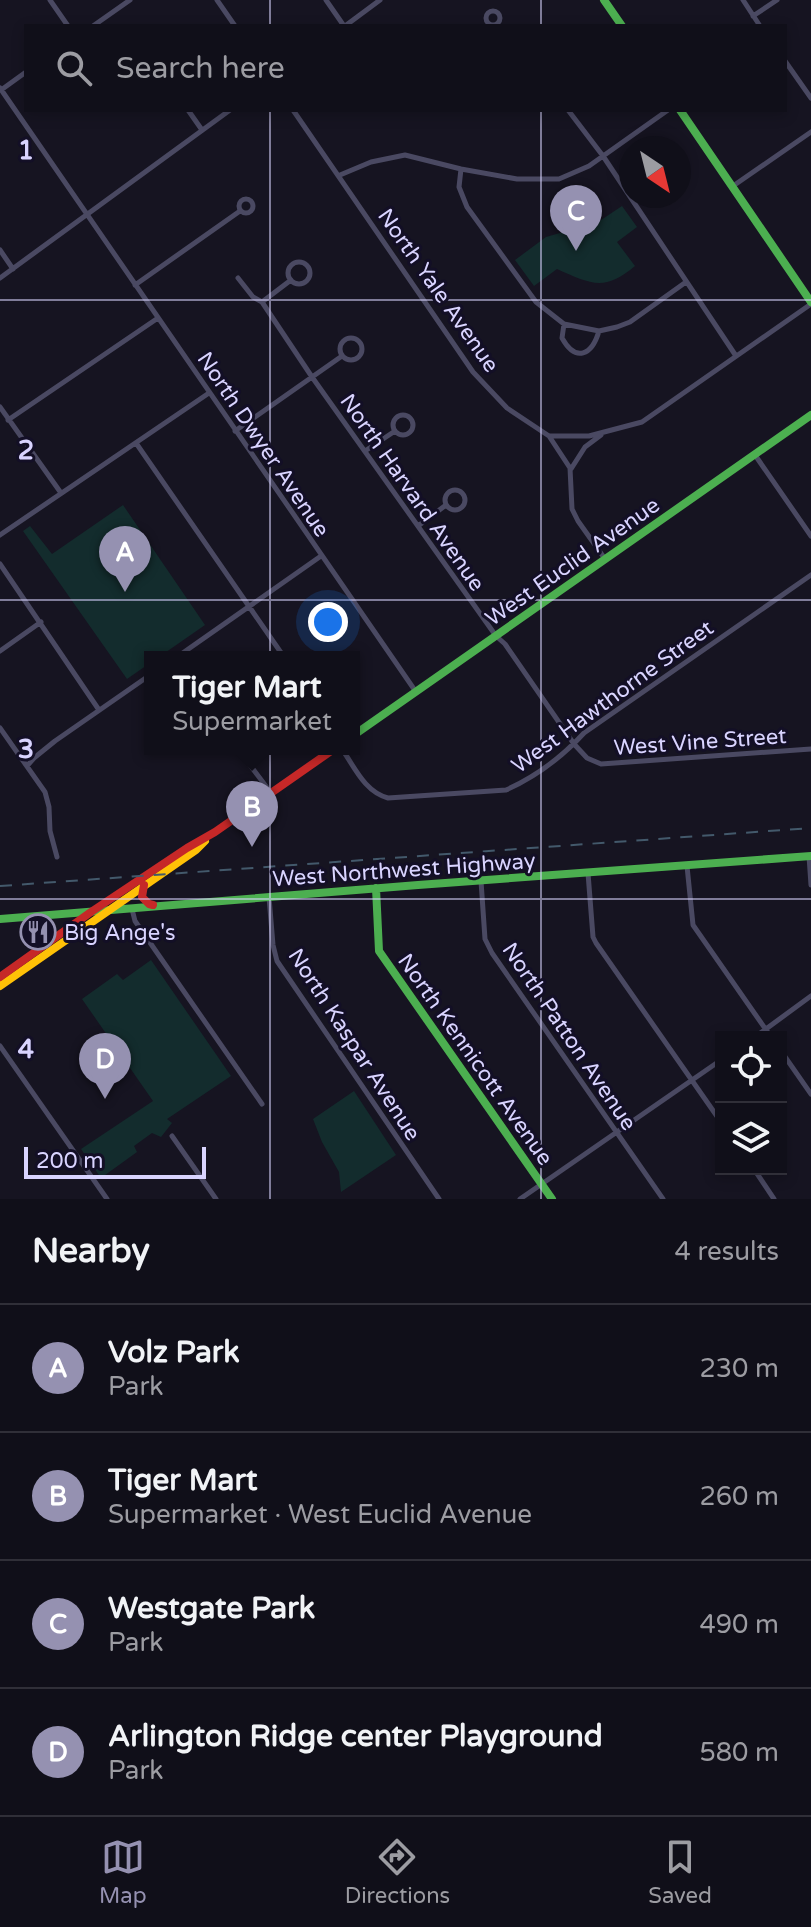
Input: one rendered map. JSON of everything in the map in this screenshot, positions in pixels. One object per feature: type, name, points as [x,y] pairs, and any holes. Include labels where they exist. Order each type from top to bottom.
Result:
[{"type":"main road","points":[[604,0],[621,24]]},
{"type":"main road","points":[[681,112],[811,303]]},
{"type":"main road","name":"West Euclid Avenue","points":[[360,731],[811,415]]},
{"type":"main road","points":[[0,977],[91,912],[215,832],[325,755]]},
{"type":"main road","points":[[0,986],[196,850],[215,832]]},
{"type":"main road","name":"West Northwest Highway","points":[[0,919],[810,856]]},
{"type":"main road","points":[[144,885],[142,897],[158,907]]},
{"type":"main road","name":"North Kennicott Avenue","points":[[376,888],[379,951],[552,1199]]},
{"type":"street","points":[[50,0],[67,24]]},
{"type":"street","points":[[96,24],[130,0]]},
{"type":"street","points":[[217,0],[234,24]]},
{"type":"street","points":[[326,0],[343,24]]},
{"type":"street","points":[[347,24],[380,0]]},
{"type":"street","points":[[743,0],[759,24]]},
{"type":"street","points":[[753,16],[777,0]]},
{"type":"street","points":[[787,64],[811,98]]},
{"type":"street","points":[[0,89],[24,73]]},
{"type":"street","name":"North Dwyer Avenue","points":[[0,89],[416,692]]},
{"type":"street","points":[[189,112],[202,130]]},
{"type":"street","points":[[0,278],[227,112]]},
{"type":"street","name":"North Yale Avenue","points":[[294,112],[473,372],[507,408],[549,436],[570,470],[572,509],[605,559]]},
{"type":"street","points":[[570,112],[603,156],[736,356]]},
{"type":"street","points":[[340,175],[371,162],[405,155],[517,179],[559,179],[589,166],[665,112]]},
{"type":"street","points":[[732,186],[811,132]]},
{"type":"street","points":[[461,169],[459,187],[467,207],[536,302],[564,324],[599,331],[617,327],[630,322],[686,282]]},
{"type":"street","points":[[135,285],[240,211]]},
{"type":"street","points":[[0,250],[13,269]]},
{"type":"street","points":[[303,263],[308,267],[310,274],[304,283],[297,284],[291,280],[288,274],[293,265],[303,263]]},
{"type":"street","name":"North Harvard Avenue","points":[[238,278],[253,297],[262,302],[496,636],[505,644],[574,744],[592,761]]},
{"type":"street","points":[[262,302],[291,280]]},
{"type":"street","points":[[549,436],[589,436],[642,422],[811,303]]},
{"type":"street","points":[[8,420],[158,318]]},
{"type":"street","points":[[564,324],[562,338],[570,350],[577,353],[585,353],[591,348],[599,331]]},
{"type":"street","points":[[349,338],[358,341],[361,347],[358,357],[352,360],[342,356],[343,341],[349,338]]},
{"type":"street","points":[[235,431],[342,356]]},
{"type":"street","points":[[0,535],[209,393]]},
{"type":"street","points":[[0,407],[61,493]]},
{"type":"street","points":[[365,451],[395,431]]},
{"type":"street","points":[[570,470],[585,447],[605,433]]},
{"type":"street","points":[[136,443],[280,651]]},
{"type":"street","points":[[755,455],[811,536]]},
{"type":"street","points":[[418,526],[446,505]]},
{"type":"street","points":[[186,651],[321,556]]},
{"type":"street","points":[[0,564],[99,710]]},
{"type":"street","name":"West Hawthorne Street","points":[[346,755],[368,787],[383,797],[506,790],[554,761],[584,733],[811,575]]},
{"type":"street","points":[[0,651],[41,622]]},
{"type":"street","points":[[27,766],[55,741],[144,679]]},
{"type":"street","points":[[0,728],[45,792],[57,857]]},
{"type":"street","name":"West Vine Street","points":[[592,761],[601,764],[811,749]]},
{"type":"street","points":[[242,755],[271,793]]},
{"type":"street","points":[[810,856],[811,885]]},
{"type":"street","points":[[687,866],[693,925],[766,1029]]},
{"type":"street","points":[[588,873],[596,943],[715,1113]]},
{"type":"street","name":"North Patton Avenue","points":[[481,881],[485,939],[492,953],[663,1199]]},
{"type":"street","name":"North Kaspar Avenue","points":[[269,897],[277,961],[439,1199]]},
{"type":"street","points":[[132,909],[135,921],[262,1104]]},
{"type":"street","points":[[763,1031],[811,996]]},
{"type":"street","points":[[0,1046],[107,1199]]},
{"type":"street","points":[[787,1060],[811,1094]]},
{"type":"street","points":[[520,1199],[715,1064]]},
{"type":"street","points":[[172,1136],[216,1199]]},
{"type":"street","points":[[758,1175],[774,1199]]},
{"type":"green space","points":[[623,208],[637,227],[617,242],[635,266],[615,280],[597,283],[557,269],[534,286],[515,260],[546,237],[598,222]]},
{"type":"green space","points":[[123,505],[205,625],[168,651],[144,651],[144,667],[127,679],[23,531],[30,526],[52,554]]},
{"type":"green space","points":[[151,960],[231,1076],[167,1119],[172,1123],[161,1137],[152,1133],[134,1146],[137,1152],[101,1178],[81,1149],[153,1101],[82,999],[117,974],[123,980]]},
{"type":"green space","points":[[354,1091],[396,1155],[341,1192],[339,1172],[313,1119]]},
{"type":"railway","points":[[0,886],[811,828]]},
{"type":"traffic: fast","points":[[604,0],[621,24]]},
{"type":"traffic: fast","points":[[681,112],[811,302]]},
{"type":"traffic: fast","points":[[360,731],[811,415]]},
{"type":"traffic: fast","points":[[0,919],[811,856]]},
{"type":"traffic: fast","points":[[376,888],[379,951],[552,1199]]},
{"type":"traffic: slow","points":[[0,986],[205,841]]},
{"type":"traffic: jam","points":[[0,977],[91,912],[215,832],[325,755]]},
{"type":"traffic: jam","points":[[144,885],[142,897],[153,905]]},
{"type":"place","name":"Westgate Park","points":[[576,251]]},
{"type":"place","name":"Volz Park","points":[[125,592]]},
{"type":"place","name":"Tiger Mart","points":[[252,847]]},
{"type":"place","name":"Big Ange's","points":[[38,932]]},
{"type":"place","name":"Arlington Ridge center Playground","points":[[105,1099]]}]
